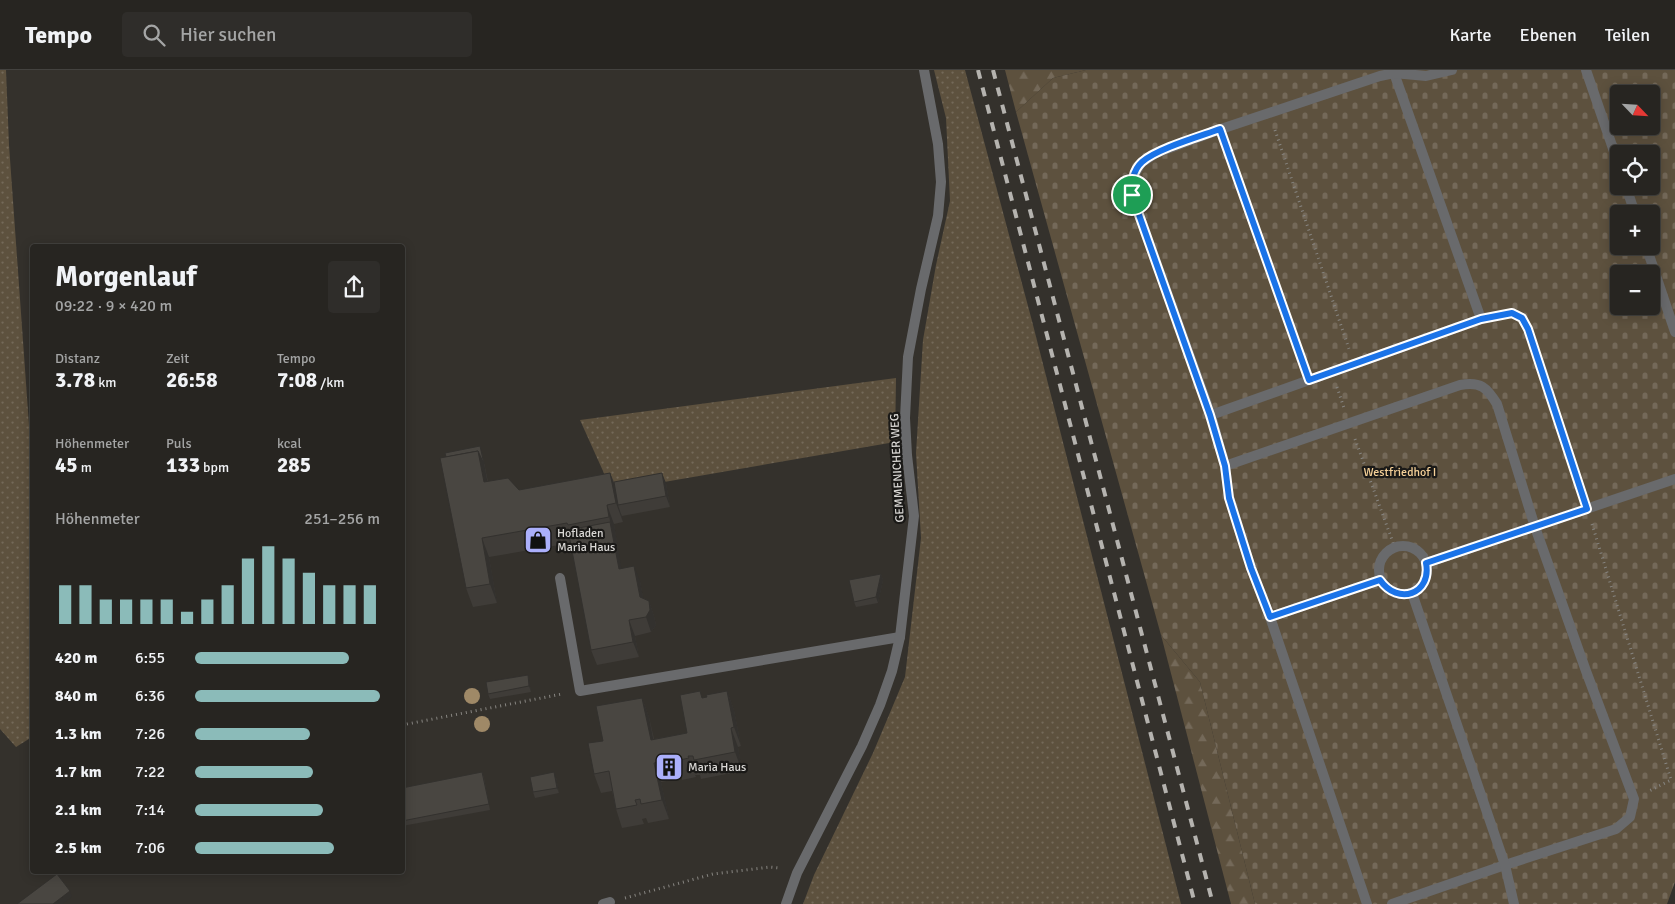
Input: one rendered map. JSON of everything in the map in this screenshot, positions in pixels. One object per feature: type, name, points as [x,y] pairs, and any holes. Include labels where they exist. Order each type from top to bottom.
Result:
[{"type":"street","name":"GEMMENICHER WEG","points":[[786,904],[797,873],[862,746],[880,705],[892,671],[900,637],[914,516],[906,446],[905,418],[908,357],[938,216],[941,182],[938,144],[924,70]]},
{"type":"street","points":[[1367,904],[1270,617],[1251,568],[1229,498],[1225,466],[1210,415],[1132,195],[1132,178],[1141,163],[1156,153],[1220,129],[1380,76],[1394,73],[1426,76],[1452,70]]},
{"type":"street","points":[[1586,70],[1612,145]]},
{"type":"street","points":[[1210,415],[1481,319],[1394,73]]},
{"type":"street","points":[[1649,255],[1675,332]]},
{"type":"street","points":[[1225,466],[1460,385],[1470,383],[1481,385],[1490,393],[1497,404],[1535,527],[1586,672],[1634,799],[1630,817],[1616,829],[1392,904]]},
{"type":"street","points":[[1426,563],[1675,479]]},
{"type":"street","points":[[1410,547],[1417,550],[1426,563],[1426,577],[1423,584],[1412,593],[1398,594],[1390,592],[1380,580],[1379,564],[1388,552],[1394,548],[1410,547]]},
{"type":"street","points":[[560,578],[580,691],[900,637]]},
{"type":"street","points":[[1270,617],[1380,580]]},
{"type":"street","points":[[1412,593],[1504,865],[1514,904]]},
{"type":"path","points":[[1269,113],[1354,364]]},
{"type":"path","points":[[1220,129],[1309,380]]},
{"type":"path","points":[[1481,319],[1512,313],[1522,318],[1528,329],[1587,509],[1671,780],[1634,799]]},
{"type":"path","points":[[1332,373],[1394,548]]},
{"type":"path","points":[[405,723],[580,691]]},
{"type":"path","points":[[607,903],[713,874],[770,867],[784,868],[797,873]]},
{"type":"green space","points":[[0,70],[6,70],[9,145],[30,439],[30,738],[16,747],[0,729]]},
{"type":"green space","points":[[934,70],[965,70],[1032,321],[1181,904],[803,904],[814,875],[873,753],[905,677],[921,538],[916,453],[923,340],[936,265],[950,201],[946,118]]},
{"type":"green space","points":[[1005,70],[1086,70],[1053,78],[1016,112]]},
{"type":"green space","name":"Westfriedhof I","points":[[1086,70],[1675,70],[1675,882],[1667,904],[1255,904],[1200,682],[1161,635],[1016,112],[1053,78]]},
{"type":"green space","points":[[896,378],[895,442],[612,491],[580,420]]},
{"type":"green space","points":[[1161,635],[1200,682],[1255,904],[1231,904]]},
{"type":"building","points":[[480,446],[484,464],[478,451],[446,457],[445,453]]},
{"type":"building","points":[[478,451],[484,482],[508,478],[519,490],[610,473],[616,503],[607,505],[609,517],[482,538],[490,584],[466,588],[440,458]]},
{"type":"building","points":[[662,473],[666,496],[618,505],[614,482]]},
{"type":"building","points":[[610,522],[619,569],[634,566],[640,597],[649,601],[650,610],[646,617],[629,620],[633,642],[591,650],[568,530]]},
{"type":"building","points":[[881,574],[876,597],[854,602],[849,580]]},
{"type":"building","points":[[528,675],[529,686],[488,694],[486,682]]},
{"type":"building","name":"Maria Haus","points":[[700,691],[702,698],[707,697],[706,695],[727,691],[734,727],[731,728],[735,752],[694,760],[693,756],[688,756],[689,758],[675,761],[675,759],[654,763],[662,800],[641,804],[640,799],[635,800],[637,805],[616,809],[609,771],[594,774],[588,743],[603,741],[596,706],[642,698],[651,740],[687,733],[680,695]]},
{"type":"building","points":[[482,772],[489,804],[405,820],[405,787]]},
{"type":"building","points":[[554,772],[557,788],[533,792],[530,777]]},
{"type":"building","points":[[57,874],[70,891],[53,904],[17,904]]},
{"type":"railway","points":[[978,70],[1195,904]]},
{"type":"railway","points":[[993,70],[1213,904]]},
{"type":"place","name":"Hofladen Maria Haus","points":[[538,540]]},
{"type":"place","name":"Maria Haus","points":[[669,767]]},
{"type":"route","points":[[1220,129],[1309,380],[1481,319],[1512,313],[1522,318],[1528,329],[1587,509],[1426,563],[1426,577],[1423,584],[1412,593],[1405,595],[1390,592],[1380,580],[1270,617],[1251,568],[1229,498],[1225,466],[1210,415],[1132,195],[1132,178],[1141,163],[1156,153],[1220,129]]}]
